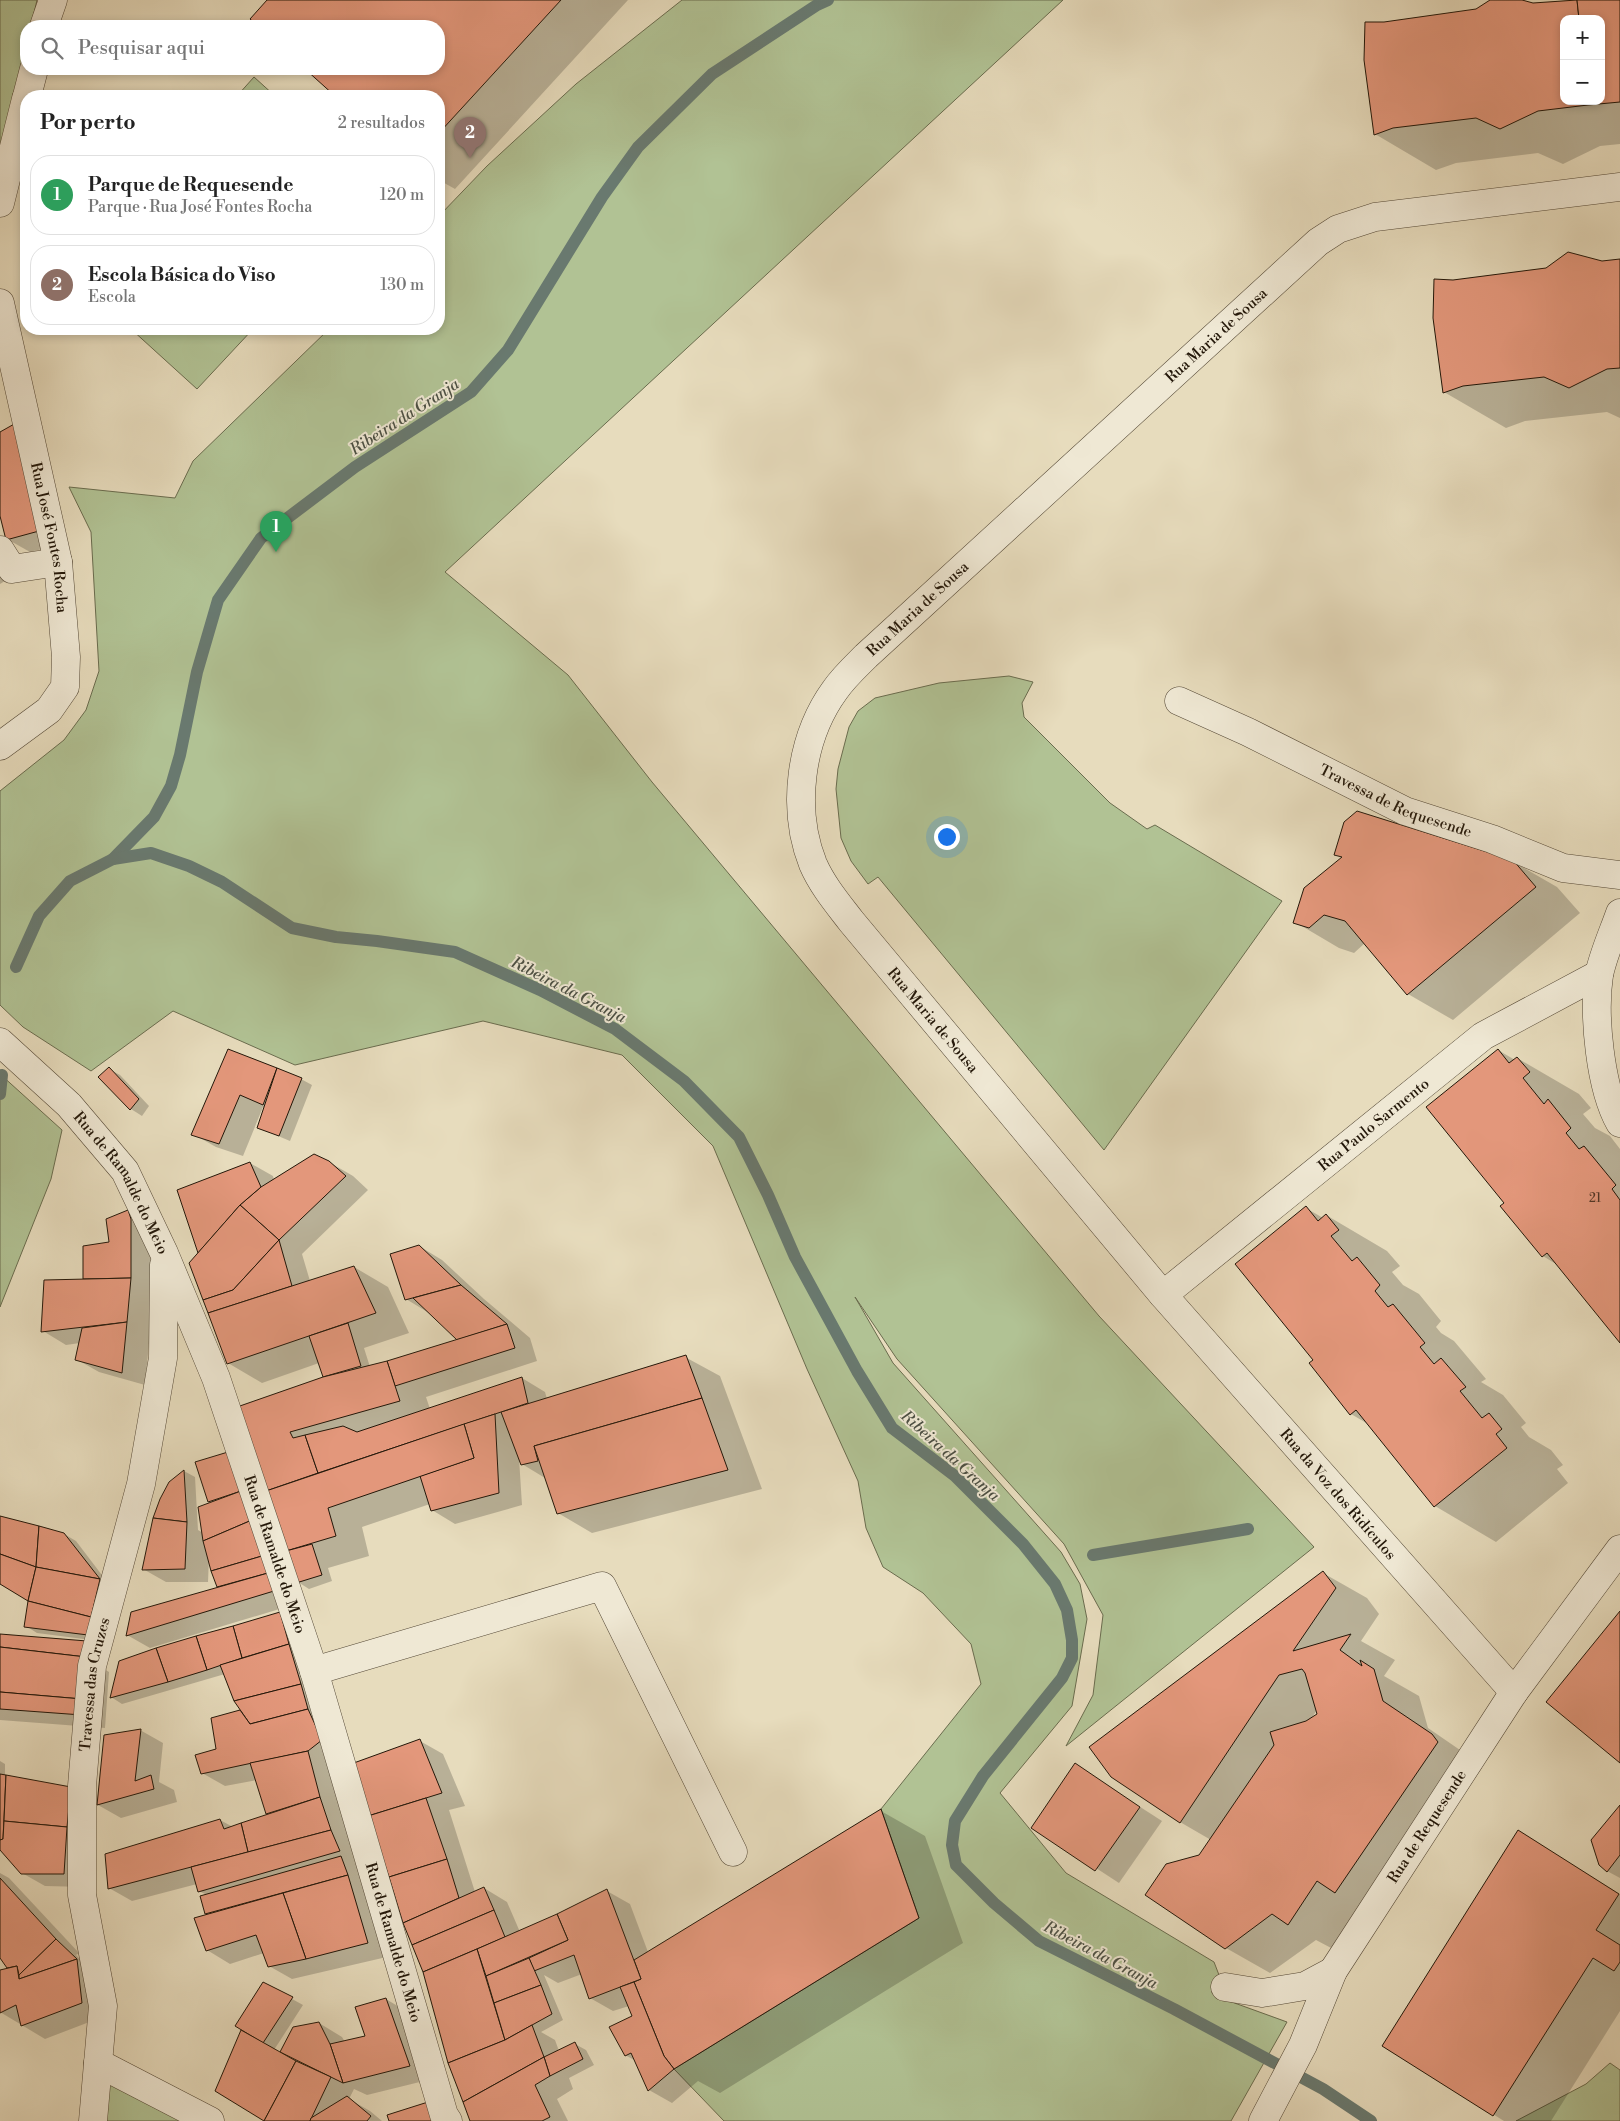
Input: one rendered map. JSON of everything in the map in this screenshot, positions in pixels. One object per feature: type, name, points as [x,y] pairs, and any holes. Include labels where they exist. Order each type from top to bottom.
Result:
[{"type":"street","points":[[46,20],[53,0]]},
{"type":"street","points":[[29,90],[33,75]]},
{"type":"street","points":[[0,203],[20,125]]},
{"type":"street","name":"Rua Maria de Sousa","points":[[1163,1295],[852,921],[824,884],[814,866],[808,847],[802,814],[801,795],[806,757],[817,722],[834,691],[866,656],[1309,250],[1328,235],[1351,224],[1375,217],[1620,187]]},
{"type":"street","name":"Rua José Fontes Rocha","points":[[0,303],[58,562],[66,657],[65,687],[49,710],[0,746]]},
{"type":"street","points":[[0,550],[12,569],[58,562]]},
{"type":"street","name":"Travessa de Requesende","points":[[1178,701],[1248,732],[1405,811],[1492,839],[1563,868],[1620,875]]},
{"type":"street","points":[[1620,913],[1600,974],[1596,1016],[1603,1065],[1616,1115],[1620,1123]]},
{"type":"street","name":"Rua Paulo Sarmento","points":[[1163,1295],[1483,1036],[1600,974]]},
{"type":"street","name":"Rua de Ramalde do Meio","points":[[0,1042],[69,1104],[125,1171],[164,1253],[216,1378],[314,1671],[448,2121]]},
{"type":"street","name":"Travessa das Cruzes","points":[[93,2121],[103,2006],[82,1894],[83,1776],[92,1666],[141,1484],[163,1358],[164,1253]]},
{"type":"street","name":"Rua da Voz dos Ridículos","points":[[1163,1295],[1514,1692]]},
{"type":"street","name":"Rua de Requesende","points":[[1263,2121],[1303,2045],[1333,1971],[1514,1692],[1620,1549]]},
{"type":"street","points":[[314,1671],[602,1586],[733,1852]]},
{"type":"street","points":[[1225,1987],[1262,1992],[1279,1990],[1305,1986],[1333,1971]]},
{"type":"street","points":[[98,2063],[210,2121]]},
{"type":"green space","points":[[0,0],[37,0],[32,20],[20,20],[21,75],[0,173]]},
{"type":"green space","points":[[682,0],[1063,0],[445,572],[568,675],[652,782],[1099,1316],[1314,1547],[1066,1746],[1093,1695],[1103,1615],[1064,1544],[897,1359],[855,1297],[893,1363],[1061,1552],[1080,1584],[1087,1619],[1072,1706],[1000,1793],[1066,1873],[1214,1962],[1229,2001],[1287,2022],[1231,2121],[724,2121],[674,2069],[919,1918],[881,1809],[981,1684],[971,1644],[923,1593],[883,1567],[866,1528],[858,1481],[807,1369],[713,1146],[622,1055],[483,1021],[295,1065],[173,1011],[91,1071],[23,1027],[0,1005],[0,791],[64,740],[86,710],[99,671],[91,532],[69,487],[175,498],[193,461],[323,335],[445,335],[445,210],[487,166],[576,84]]},
{"type":"green space","points":[[254,77],[268,90],[242,90]]},
{"type":"green space","points":[[138,335],[247,335],[197,389]]},
{"type":"green space","points":[[1009,676],[1033,682],[1022,703],[1024,717],[1110,803],[1147,829],[1155,825],[1282,901],[1104,1150],[878,877],[868,884],[851,861],[841,838],[836,789],[838,769],[849,727],[858,711],[875,698],[939,683]]},
{"type":"green space","points":[[0,1074],[62,1130],[51,1179],[0,1307]]},
{"type":"green space","points":[[98,2063],[206,2121],[93,2121]]},
{"type":"green space","points":[[1610,2063],[1620,2070],[1620,2121],[1516,2121],[1586,2084]]},
{"type":"building","points":[[267,0],[561,0],[445,126],[445,90],[328,90],[312,75],[445,75],[445,20],[250,19]]},
{"type":"building","points":[[1490,0],[1522,0],[1533,3],[1577,0],[1579,15],[1560,15],[1560,105],[1588,105],[1538,111],[1500,129],[1476,118],[1393,128],[1374,135],[1364,60],[1365,22],[1384,22],[1476,9]]},
{"type":"building","points":[[1577,0],[1620,0],[1620,102],[1605,103],[1605,15],[1579,15]]},
{"type":"building","points":[[1568,252],[1602,261],[1620,259],[1620,368],[1607,369],[1569,388],[1544,377],[1463,386],[1443,393],[1433,318],[1434,279],[1453,280],[1546,268]]},
{"type":"building","points":[[16,423],[39,531],[6,540],[0,516],[0,432]]},
{"type":"building","points":[[1357,811],[1513,860],[1536,887],[1407,995],[1345,921],[1324,915],[1309,928],[1293,923],[1304,888],[1342,857],[1334,855],[1344,822]]},
{"type":"building","points":[[228,1049],[277,1068],[263,1105],[240,1095],[219,1144],[191,1135]]},
{"type":"building","points":[[1498,1049],[1509,1063],[1517,1057],[1530,1072],[1523,1078],[1544,1104],[1548,1099],[1571,1128],[1566,1133],[1579,1149],[1584,1146],[1616,1185],[1612,1189],[1620,1200],[1620,1343],[1547,1253],[1542,1257],[1500,1206],[1504,1203],[1426,1107]]},
{"type":"building","points":[[109,1067],[139,1099],[130,1110],[98,1077]]},
{"type":"building","points":[[277,1068],[302,1078],[279,1136],[257,1128]]},
{"type":"building","points":[[314,1154],[329,1161],[346,1176],[279,1240],[240,1205],[261,1187]]},
{"type":"building","points":[[250,1162],[261,1187],[240,1205],[198,1253],[177,1190]]},
{"type":"building","points":[[240,1205],[279,1240],[233,1290],[203,1300],[189,1263]]},
{"type":"building","points":[[1306,1206],[1318,1221],[1326,1214],[1339,1230],[1331,1236],[1352,1261],[1357,1257],[1380,1285],[1375,1291],[1388,1307],[1393,1304],[1425,1343],[1420,1347],[1434,1364],[1441,1358],[1466,1387],[1460,1391],[1482,1418],[1489,1413],[1502,1429],[1496,1434],[1507,1448],[1434,1507],[1356,1410],[1350,1415],[1309,1363],[1313,1360],[1235,1264]]},
{"type":"building","points":[[128,1210],[131,1219],[131,1278],[83,1279],[83,1246],[109,1242],[106,1219]]},
{"type":"building","points":[[279,1240],[292,1286],[208,1313],[203,1300],[233,1290]]},
{"type":"building","points":[[419,1245],[461,1285],[405,1300],[390,1254]]},
{"type":"building","points":[[354,1266],[376,1313],[227,1364],[208,1313]]},
{"type":"building","points":[[131,1278],[127,1322],[41,1332],[44,1280]]},
{"type":"building","points":[[461,1285],[507,1324],[457,1340],[413,1298]]},
{"type":"building","points":[[127,1322],[122,1373],[75,1360],[82,1328]]},
{"type":"building","points":[[348,1323],[361,1366],[323,1377],[309,1336]]},
{"type":"building","points":[[507,1324],[515,1348],[395,1386],[387,1361]]},
{"type":"building","points":[[686,1355],[702,1398],[534,1446],[538,1461],[521,1465],[501,1412]]},
{"type":"building","points":[[387,1361],[400,1401],[290,1432],[293,1438],[305,1435],[318,1473],[266,1491],[237,1407],[323,1377]]},
{"type":"building","points":[[522,1377],[528,1403],[318,1473],[305,1435],[343,1426],[357,1432]]},
{"type":"building","points":[[702,1398],[728,1470],[557,1514],[534,1446]]},
{"type":"building","points":[[495,1414],[499,1493],[431,1511],[420,1476],[474,1458],[464,1424]]},
{"type":"building","points":[[464,1424],[474,1458],[328,1508],[336,1536],[286,1551],[266,1491]]},
{"type":"building","points":[[228,1452],[241,1491],[208,1502],[195,1462]]},
{"type":"building","points":[[184,1470],[187,1522],[153,1518],[169,1482]]},
{"type":"building","points":[[241,1491],[252,1520],[203,1541],[198,1507]]},
{"type":"building","points":[[0,1516],[39,1526],[36,1567],[0,1554]]},
{"type":"building","points":[[153,1518],[187,1522],[185,1569],[142,1570]]},
{"type":"building","points":[[252,1520],[262,1556],[211,1571],[203,1541]]},
{"type":"building","points":[[39,1526],[64,1533],[100,1579],[36,1567]]},
{"type":"building","points":[[312,1544],[322,1575],[296,1583],[286,1551]]},
{"type":"building","points":[[0,1554],[36,1567],[28,1601],[0,1584]]},
{"type":"building","points":[[262,1556],[268,1573],[217,1587],[211,1571]]},
{"type":"building","points":[[36,1567],[100,1579],[91,1617],[28,1601]]},
{"type":"building","points":[[1323,1571],[1336,1588],[1293,1651],[1351,1634],[1340,1650],[1362,1666],[1360,1660],[1374,1669],[1383,1701],[1432,1734],[1438,1742],[1335,1893],[1317,1881],[1288,1925],[1272,1914],[1225,1949],[1145,1895],[1166,1864],[1199,1855],[1274,1745],[1270,1732],[1306,1721],[1317,1714],[1305,1673],[1302,1669],[1279,1675],[1180,1823],[1111,1777],[1089,1747]]},
{"type":"building","points":[[268,1573],[274,1591],[126,1636],[131,1612]]},
{"type":"building","points":[[28,1601],[91,1617],[88,1635],[24,1627]]},
{"type":"building","points":[[1620,1611],[1620,1763],[1546,1702]]},
{"type":"building","points":[[280,1612],[289,1644],[242,1658],[233,1626]]},
{"type":"building","points":[[233,1626],[242,1658],[207,1670],[196,1636]]},
{"type":"building","points":[[0,1634],[87,1641],[86,1657],[0,1647]]},
{"type":"building","points":[[196,1636],[207,1670],[168,1682],[156,1648]]},
{"type":"building","points":[[289,1644],[301,1684],[234,1701],[220,1665]]},
{"type":"building","points":[[0,1647],[86,1657],[82,1699],[0,1692]]},
{"type":"building","points":[[156,1648],[168,1682],[110,1698],[119,1661]]},
{"type":"building","points":[[301,1684],[308,1709],[250,1724],[234,1701]]},
{"type":"building","points":[[0,1692],[82,1699],[82,1715],[0,1709]]},
{"type":"building","points":[[308,1709],[322,1740],[308,1751],[201,1774],[195,1755],[216,1749],[211,1718],[240,1710],[250,1724]]},
{"type":"building","points":[[141,1729],[135,1781],[151,1775],[154,1789],[97,1805],[104,1735]]},
{"type":"building","points":[[420,1739],[442,1793],[368,1816],[351,1764]]},
{"type":"building","points":[[308,1751],[320,1797],[266,1814],[250,1763]]},
{"type":"building","points":[[1075,1763],[1140,1807],[1095,1871],[1031,1828]]},
{"type":"building","points":[[0,1774],[6,1775],[3,1839],[0,1840]]},
{"type":"building","points":[[6,1775],[71,1787],[67,1827],[4,1821]]},
{"type":"building","points":[[320,1797],[331,1830],[248,1852],[241,1823]]},
{"type":"building","points":[[426,1798],[447,1859],[389,1877],[368,1816]]},
{"type":"building","points":[[1620,1805],[1620,1855],[1607,1872],[1599,1865],[1591,1840]]},
{"type":"building","points":[[881,1809],[919,1918],[674,2069],[664,2056],[634,1982],[641,1979],[634,1960]]},
{"type":"building","points":[[220,1819],[224,1829],[241,1823],[248,1852],[108,1889],[105,1854]]},
{"type":"building","points":[[4,1821],[67,1827],[64,1874],[21,1874],[0,1850]]},
{"type":"building","points":[[331,1830],[340,1851],[198,1892],[191,1867]]},
{"type":"building","points":[[1518,1830],[1619,1894],[1596,1930],[1620,1945],[1620,1962],[1614,1971],[1593,1958],[1493,2116],[1382,2046]]},
{"type":"building","points":[[341,1856],[348,1875],[205,1914],[200,1896]]},
{"type":"building","points":[[447,1859],[459,1898],[403,1923],[389,1877]]},
{"type":"building","points":[[348,1875],[368,1943],[306,1959],[283,1893]]},
{"type":"building","points":[[0,1878],[56,1939],[19,1975],[17,1966],[7,1968],[0,1958]]},
{"type":"building","points":[[484,1887],[494,1910],[412,1945],[403,1923]]},
{"type":"building","points":[[607,1889],[641,1979],[589,1999],[574,1955],[534,1971],[529,1958],[568,1940],[557,1914]]},
{"type":"building","points":[[283,1893],[306,1959],[268,1967],[256,1935],[206,1951],[194,1918]]},
{"type":"building","points":[[494,1910],[505,1937],[423,1972],[412,1945]]},
{"type":"building","points":[[557,1914],[568,1940],[486,1976],[477,1949]]},
{"type":"building","points":[[56,1939],[77,1959],[19,1979],[19,1975]]},
{"type":"building","points":[[477,1949],[505,2040],[448,2063],[423,1972]]},
{"type":"building","points":[[529,1958],[541,1985],[494,2003],[486,1976]]},
{"type":"building","points":[[77,1959],[82,2003],[21,2026],[16,2005],[0,2013],[0,1970],[17,1966],[19,1979]]},
{"type":"building","points":[[263,1982],[293,1997],[263,2043],[235,2026]]},
{"type":"building","points":[[634,1982],[664,2056],[674,2069],[648,2091],[631,2053],[625,2056],[609,2027],[632,2016],[620,1987]]},
{"type":"building","points":[[541,1985],[552,2014],[505,2040],[494,2003]]},
{"type":"building","points":[[386,1998],[410,2066],[343,2083],[330,2044],[365,2036],[355,2007]]},
{"type":"building","points":[[319,2022],[330,2044],[343,2083],[280,2052],[293,2027]]},
{"type":"building","points":[[532,2025],[544,2057],[463,2102],[448,2063],[505,2040]]},
{"type":"building","points":[[241,2030],[296,2061],[264,2121],[215,2091]]},
{"type":"building","points":[[575,2042],[583,2059],[550,2076],[544,2057]]},
{"type":"building","points":[[544,2057],[550,2076],[535,2085],[550,2117],[542,2121],[470,2121],[463,2102]]},
{"type":"building","points":[[296,2061],[331,2077],[310,2121],[264,2121]]},
{"type":"building","points":[[347,2096],[371,2116],[367,2121],[310,2121],[311,2118]]},
{"type":"building","points":[[428,2102],[433,2121],[389,2121],[387,2115]]},
{"type":"waterway","name":"Ribeira da Granja","points":[[113,859],[154,817],[171,786],[180,755],[197,672],[218,600],[261,538],[355,467],[471,392],[508,350],[602,197],[638,147],[712,74],[817,5],[828,0]]},
{"type":"waterway","name":"Ribeira da Granja","points":[[16,967],[39,916],[70,881],[113,859],[151,853],[189,866],[222,882],[292,928],[336,937],[455,952],[540,990],[615,1029],[684,1081],[739,1137],[768,1195],[795,1257],[857,1371],[892,1428],[955,1476],[1023,1544],[1055,1584],[1067,1610],[1072,1640],[1072,1658],[1062,1678],[983,1776],[955,1821],[952,1845],[956,1865],[994,1903],[1039,1941],[1174,2009],[1323,2089],[1371,2121]]},
{"type":"waterway","name":"Ribeira da Granja","points":[[0,1094],[2,1075]]},
{"type":"waterway","points":[[1093,1555],[1248,1529]]},
{"type":"place","name":"Escola Básica do Viso","points":[[470,158]]},
{"type":"place","name":"Parque de Requesende","points":[[276,552]]}]
